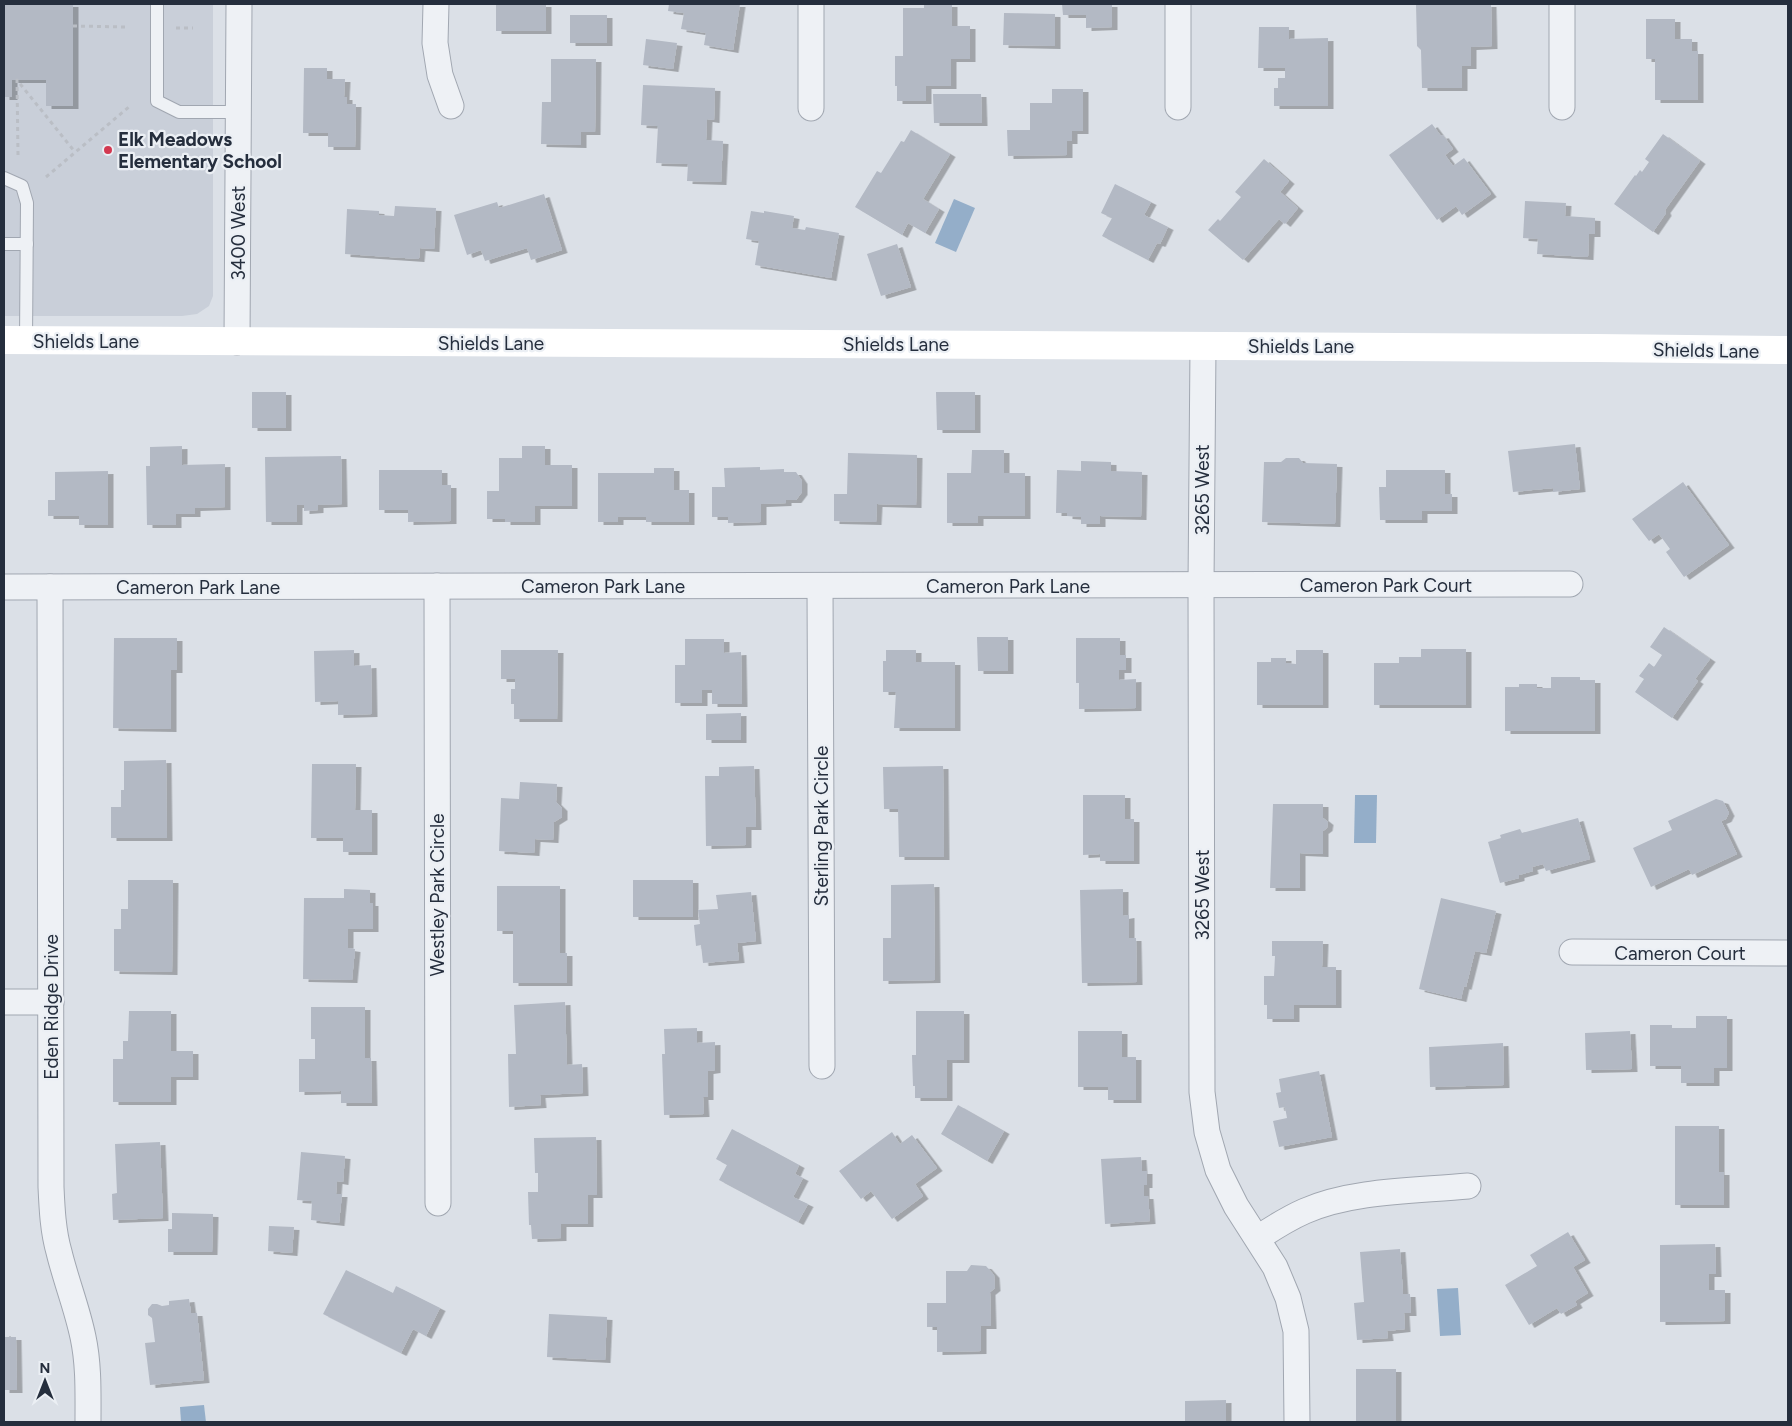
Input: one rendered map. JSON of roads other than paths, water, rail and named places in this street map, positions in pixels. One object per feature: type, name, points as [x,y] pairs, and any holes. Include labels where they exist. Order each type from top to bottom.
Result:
[{"type":"main road","name":"Shields Lane","points":[[15,340],[1788,350]]},
{"type":"street","name":"3400 West","points":[[238,342],[239,4]]},
{"type":"street","points":[[436,4],[435,43],[440,75],[451,106]]},
{"type":"street","points":[[811,4],[811,108]]},
{"type":"street","points":[[1178,4],[1178,107]]},
{"type":"street","points":[[1562,4],[1562,107]]},
{"type":"street","name":"3265 West","points":[[1203,346],[1202,1092],[1207,1132],[1218,1170],[1236,1206],[1275,1267],[1288,1298],[1296,1331],[1297,1422]]},
{"type":"street","name":"Cameron Park Court","points":[[1202,585],[1570,584]]},
{"type":"street","name":"Cameron Park Lane","points":[[4,587],[1202,585]]},
{"type":"street","name":"Westley Park Circle","points":[[437,586],[438,1203]]},
{"type":"street","name":"Sterling Park Circle","points":[[820,586],[822,1066]]},
{"type":"street","name":"Eden Ridge Drive","points":[[50,587],[51,1187],[53,1221],[58,1252],[76,1305],[84,1340],[88,1375],[88,1422]]},
{"type":"street","name":"Cameron Court","points":[[1572,952],[1788,953]]},
{"type":"street","points":[[4,1002],[51,1002]]},
{"type":"street","points":[[1258,1238],[1305,1211],[1332,1202],[1359,1196],[1468,1186]]},
{"type":"lane","points":[[157,4],[157,101],[179,112],[238,112]]},
{"type":"lane","points":[[4,178],[22,186],[27,203],[27,244],[15,340]]},
{"type":"lane","points":[[4,244],[27,244]]},
{"type":"water","points":[[954,199],[975,208],[956,252],[935,243]]},
{"type":"water","points":[[1355,795],[1377,795],[1376,843],[1354,843]]},
{"type":"water","points":[[1458,1288],[1461,1335],[1440,1336],[1437,1289]]},
{"type":"water","points":[[204,1405],[206,1422],[181,1422],[180,1407]]},
{"type":"place","name":"Elk Meadows Elementary School","points":[[108,150]]}]
